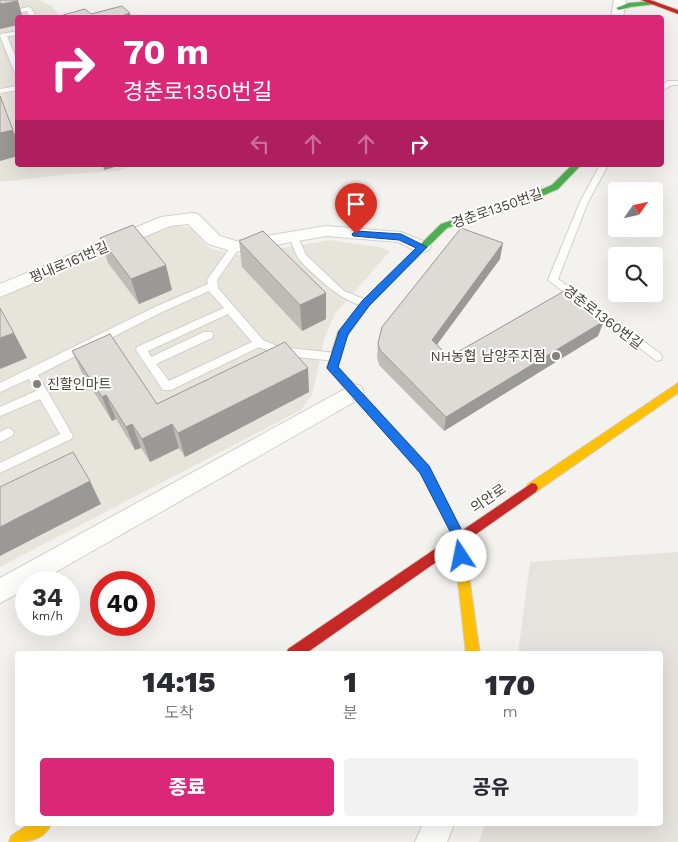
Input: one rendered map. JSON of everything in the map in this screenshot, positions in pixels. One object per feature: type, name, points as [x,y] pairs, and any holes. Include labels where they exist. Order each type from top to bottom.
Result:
[{"type":"street","points":[[672,0],[678,2]]},
{"type":"street","points":[[618,8],[649,2],[678,12]]},
{"type":"street","name":"경춘로1350번길","points":[[473,651],[459,537],[425,469],[332,368],[343,333],[366,303],[444,226],[534,196],[555,187],[575,167]]},
{"type":"street","name":"평내로161번길","points":[[0,291],[168,221],[192,218],[214,240],[235,247]]},
{"type":"street","points":[[235,247],[326,232],[401,237],[422,247]]},
{"type":"street","name":"의안로","points":[[296,651],[678,387]]},
{"type":"street","points":[[0,591],[354,392]]},
{"type":"street","points":[[17,842],[40,826]]},
{"type":"street","points":[[431,842],[437,826]]},
{"type":"lane","points":[[0,15],[29,9],[32,15]]},
{"type":"lane","points":[[15,34],[2,36],[15,66]]},
{"type":"lane","points":[[664,87],[678,83]]},
{"type":"lane","points":[[0,91],[15,88]]},
{"type":"lane","name":"경춘로1360번길","points":[[603,167],[584,202],[553,280],[657,357]]},
{"type":"lane","points":[[294,237],[302,256],[340,293],[366,303]]},
{"type":"lane","points":[[235,247],[212,280],[213,289],[258,343],[277,351],[336,357]]},
{"type":"lane","points":[[0,388],[51,365],[104,335],[184,297],[213,286]]},
{"type":"lane","points":[[230,309],[141,350],[167,387],[258,343]]},
{"type":"lane","points":[[150,362],[208,335]]},
{"type":"lane","points":[[0,468],[67,436],[32,374]]},
{"type":"lane","points":[[0,412],[43,393]]},
{"type":"shaded area","points":[[0,0],[39,0],[51,6],[58,13],[57,15],[15,15],[15,167],[127,167],[120,171],[0,182]]},
{"type":"shaded area","points":[[173,225],[191,228],[210,249],[241,255],[331,240],[379,247],[390,251],[335,314],[325,336],[312,395],[301,410],[0,567],[0,298]]},
{"type":"shaded area","points":[[678,552],[678,842],[479,842],[484,826],[663,826],[663,651],[518,651],[530,562]]},
{"type":"building","points":[[0,0],[17,0],[18,1],[0,4]]},
{"type":"building","points":[[122,6],[130,13],[124,15],[63,15],[85,9],[91,14]]},
{"type":"building","points":[[0,96],[13,130],[0,133]]},
{"type":"building","points":[[133,225],[166,265],[131,279],[100,238]]},
{"type":"building","points":[[461,228],[503,243],[432,340],[449,357],[566,290],[604,321],[446,417],[380,350],[378,343],[382,327]]},
{"type":"building","points":[[263,231],[326,293],[300,305],[239,241]]},
{"type":"building","points":[[0,308],[14,333],[0,338]]},
{"type":"building","points":[[110,334],[157,404],[285,342],[308,368],[178,433],[172,424],[142,439],[132,424],[126,427],[106,395],[102,397],[72,351]]},
{"type":"building","points":[[73,452],[90,481],[0,527],[0,487]]},
{"type":"traffic: fast","points":[[619,8],[629,5],[654,3]]},
{"type":"traffic: fast","points":[[342,335],[366,303],[444,226],[534,196],[555,187],[575,167]]},
{"type":"traffic: slow","points":[[342,335],[332,368],[425,469],[459,537],[473,651]]},
{"type":"traffic: slow","points":[[532,488],[678,387]]},
{"type":"traffic: slow","points":[[17,842],[40,826]]},
{"type":"traffic: jam","points":[[644,0],[678,12]]},
{"type":"traffic: jam","points":[[297,651],[532,488]]},
{"type":"place","name":"NH농협 남양주지점","points":[[556,356]]},
{"type":"place","name":"진할인마트","points":[[37,384]]},
{"type":"route","points":[[356,234],[401,237],[422,247],[366,303],[343,333],[332,368],[425,469],[459,537],[461,556]]}]
